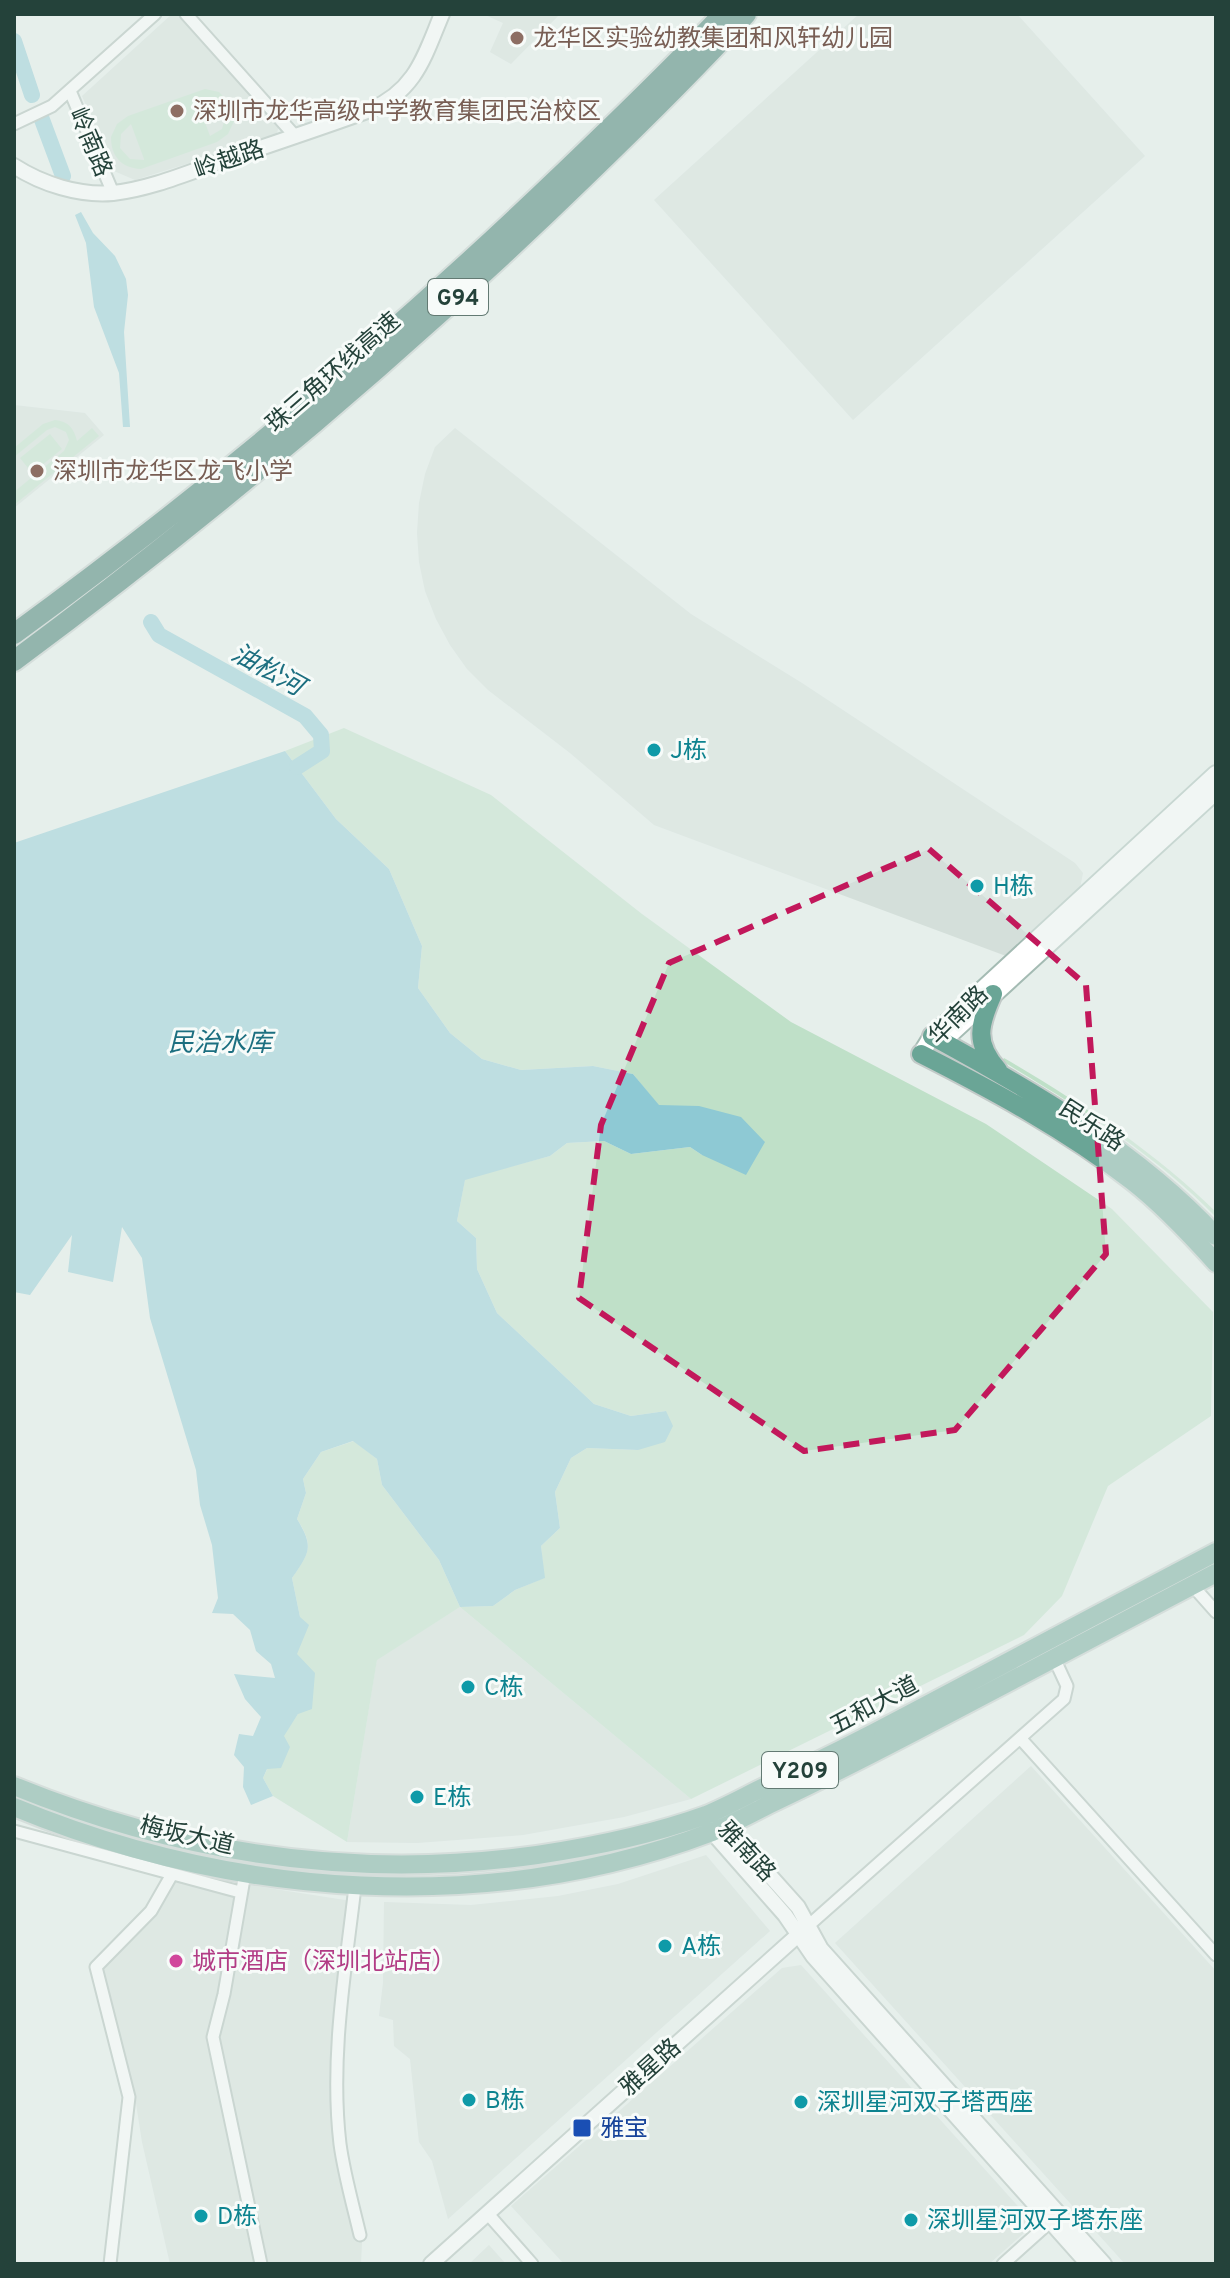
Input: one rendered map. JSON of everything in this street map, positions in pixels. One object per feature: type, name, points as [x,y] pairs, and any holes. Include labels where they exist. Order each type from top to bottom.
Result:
[{"type":"highway","name":"珠三角环线高速","points":[[14,634],[106,567],[304,407],[393,330],[499,234],[723,14]]},
{"type":"highway","name":"珠三角环线高速","points":[[14,661],[150,558],[318,421],[440,314],[641,123],[746,14]]},
{"type":"main road","name":"华南路","points":[[921,1054],[1216,774]]},
{"type":"main road","name":"华南路","points":[[937,1038],[993,994],[1216,791]]},
{"type":"main road","points":[[993,994],[982,1019],[981,1039],[990,1059],[1006,1078]]},
{"type":"main road","name":"民乐路","points":[[937,1038],[1035,1094],[1130,1159],[1188,1207],[1216,1236]]},
{"type":"main road","name":"民乐路","points":[[921,1054],[1012,1103],[1132,1181],[1164,1208],[1216,1263]]},
{"type":"main road","points":[[1188,1207],[1216,1225]]},
{"type":"main road","name":"五和大道","points":[[346,1865],[450,1864],[516,1858],[716,1823],[832,1755],[1216,1552]]},
{"type":"main road","name":"五和大道","points":[[355,1887],[451,1886],[518,1880],[626,1860],[839,1772],[1216,1573]]},
{"type":"main road","name":"梅坂大道","points":[[14,1786],[57,1803],[171,1837],[246,1853],[346,1865]]},
{"type":"main road","name":"梅坂大道","points":[[14,1807],[102,1838],[245,1873],[355,1887]]},
{"type":"street","name":"岭南路","points":[[14,124],[44,112],[155,14]]},
{"type":"street","points":[[186,14],[295,136]]},
{"type":"street","name":"岭越路","points":[[14,166],[55,185],[113,193],[170,179],[370,110],[396,96],[416,74],[442,14]]},
{"type":"street","name":"岭南路","points":[[70,91],[113,193]]},
{"type":"street","points":[[1192,1585],[1216,1612]]},
{"type":"street","points":[[803,1930],[1066,1696],[1067,1686],[1054,1658]]},
{"type":"street","points":[[1020,1738],[1216,1955]]},
{"type":"street","name":"雅南路","points":[[716,1823],[785,1915],[821,1949],[1104,2264]]},
{"type":"street","points":[[14,1831],[171,1876],[240,1892]]},
{"type":"street","points":[[245,1873],[224,1994],[213,2037],[261,2264]]},
{"type":"street","points":[[110,2264],[129,2097],[96,1967],[151,1911],[171,1876]]},
{"type":"street","points":[[355,1887],[338,2038],[337,2095],[340,2146],[360,2235]]},
{"type":"street","name":"雅南路","points":[[803,1930],[813,1956],[1088,2264]]},
{"type":"street","name":"雅星路","points":[[431,2264],[803,1930]]},
{"type":"street","points":[[488,2214],[532,2264]]},
{"type":"street","points":[[1003,2264],[1050,2222]]},
{"type":"highlighted area","points":[[929,849],[1086,985],[1106,1254],[955,1430],[804,1451],[579,1298],[601,1125],[669,963]]},
{"type":"shaded area","name":"深圳市龙华高级中学教育集团民治校区","points":[[172,14],[179,15],[279,126],[276,136],[135,180],[114,171],[82,96]]},
{"type":"shaded area","name":"龙华区实验幼教集团和风轩幼儿园","points":[[483,14],[560,14],[511,64],[490,52],[503,23]]},
{"type":"shaded area","points":[[859,14],[1017,14],[1145,156],[853,420],[654,200]]},
{"type":"shaded area","name":"深圳市龙华区龙飞小学","points":[[14,405],[85,413],[104,435],[14,508]]},
{"type":"shaded area","points":[[455,428],[691,614],[802,683],[1075,863],[1083,873],[1080,888],[1006,956],[654,825],[570,753],[488,690],[467,669],[436,619],[425,591],[419,562],[419,503],[435,447]]},
{"type":"shaded area","points":[[460,1607],[691,1799],[624,1817],[523,1835],[417,1843],[347,1842],[377,1659]]},
{"type":"shaded area","points":[[1031,1766],[1216,1971],[1216,2264],[1125,2264],[835,1943]]},
{"type":"shaded area","points":[[706,1855],[770,1931],[448,2219],[432,2161],[419,2142],[410,2059],[394,2046],[393,2020],[379,2016],[383,1983],[384,1902],[471,1905],[558,1896],[618,1884]]},
{"type":"shaded area","points":[[175,1881],[246,1897],[250,1885],[351,1901],[335,2122],[363,2220],[361,2264],[170,2264],[135,2097],[103,1970],[156,1914]]},
{"type":"shaded area","points":[[801,1965],[1034,2224],[989,2264],[564,2264],[511,2206],[782,1968]]},
{"type":"shaded area","points":[[489,2245],[506,2264],[469,2264]]},
{"type":"green space","points":[[205,89],[219,92],[233,107],[234,121],[228,134],[217,142],[141,169],[118,160],[113,150],[111,137],[117,124],[128,116]],"holes":[[[206,98],[219,102],[226,115],[222,129],[210,136],[197,101]],[[131,124],[144,159],[144,160],[130,159],[120,148],[121,134]]]},
{"type":"green space","points":[[55,420],[70,426],[77,441],[92,428],[99,436],[14,505],[14,492],[64,451],[69,440],[66,432],[55,427],[14,457],[14,448],[43,424]]},
{"type":"green space","points":[[50,434],[62,449],[32,473],[20,458]]},
{"type":"green space","points":[[344,728],[491,795],[642,914],[791,1022],[986,1124],[1112,1209],[1213,1312],[1211,1416],[1108,1486],[1062,1596],[1024,1635],[691,1799],[460,1607],[493,1606],[515,1590],[544,1578],[541,1546],[560,1528],[555,1492],[571,1458],[587,1448],[638,1450],[666,1411],[631,1416],[594,1404],[497,1313],[477,1269],[476,1238],[457,1221],[465,1179],[550,1156],[567,1143],[604,1141],[631,1154],[690,1147],[702,1155],[699,1106],[659,1106],[633,1074],[593,1066],[521,1070],[482,1059],[450,1033],[418,988],[422,946],[389,869],[336,819],[285,751]]},
{"type":"green space","points":[[1004,1058],[1088,1110],[1141,1148],[1216,1212],[1216,1217],[1141,1152],[1002,1061]]},
{"type":"green space","points":[[354,1441],[377,1459],[382,1485],[439,1560],[460,1607],[377,1660],[347,1842],[273,1796],[263,1778],[283,1736],[298,1714],[296,1654],[300,1617],[292,1578],[303,1562],[308,1543],[297,1519],[306,1493],[303,1479],[321,1452]]},
{"type":"water","points":[[81,212],[93,233],[115,256],[126,279],[128,295],[124,332],[130,427],[123,427],[119,373],[94,307],[86,243],[75,215]]},
{"type":"water","name":"民治水库","points":[[285,751],[336,819],[389,869],[422,946],[418,988],[450,1033],[482,1059],[521,1070],[593,1066],[633,1074],[659,1105],[699,1106],[741,1117],[765,1142],[746,1175],[690,1147],[631,1154],[604,1141],[567,1143],[550,1156],[465,1180],[457,1221],[476,1238],[477,1269],[497,1313],[594,1404],[631,1416],[666,1411],[673,1426],[665,1442],[638,1450],[587,1448],[571,1458],[555,1492],[560,1528],[541,1546],[545,1578],[515,1590],[493,1606],[460,1607],[439,1560],[382,1485],[377,1459],[353,1441],[321,1452],[303,1479],[306,1493],[297,1519],[306,1536],[308,1549],[292,1578],[300,1617],[309,1625],[297,1654],[315,1673],[312,1709],[298,1714],[284,1736],[290,1747],[281,1768],[267,1769],[263,1778],[273,1796],[251,1805],[243,1787],[244,1767],[234,1755],[239,1734],[253,1736],[261,1717],[245,1699],[234,1674],[275,1678],[271,1664],[256,1651],[250,1630],[233,1614],[212,1613],[218,1598],[212,1545],[200,1505],[196,1470],[150,1318],[142,1258],[122,1227],[113,1282],[68,1272],[72,1235],[30,1295],[14,1292],[14,843]]},
{"type":"waterway","name":"油松河","points":[[14,41],[32,95]]},
{"type":"waterway","name":"油松河","points":[[41,117],[63,176]]},
{"type":"waterway","name":"油松河","points":[[151,622],[159,635],[305,716],[321,735],[322,751],[297,767]]},
{"type":"place","name":"龙华区实验幼教集团和风轩幼儿园","points":[[517,38]]},
{"type":"place","name":"深圳市龙华高级中学教育集团民治校区","points":[[177,111]]},
{"type":"place","name":"深圳市龙华区龙飞小学","points":[[37,471]]},
{"type":"place","name":"J栋","points":[[654,750]]},
{"type":"place","name":"H栋","points":[[977,886]]},
{"type":"place","name":"C栋","points":[[468,1687]]},
{"type":"place","name":"E栋","points":[[417,1797]]},
{"type":"place","name":"A栋","points":[[665,1946]]},
{"type":"place","name":"城市酒店（深圳北站店）","points":[[176,1961]]},
{"type":"place","name":"B栋","points":[[469,2100]]},
{"type":"place","name":"深圳星河双子塔西座","points":[[801,2102]]},
{"type":"place","name":"雅宝","points":[[582,2128]]},
{"type":"place","name":"D栋","points":[[201,2216]]},
{"type":"place","name":"深圳星河双子塔东座","points":[[911,2220]]}]
